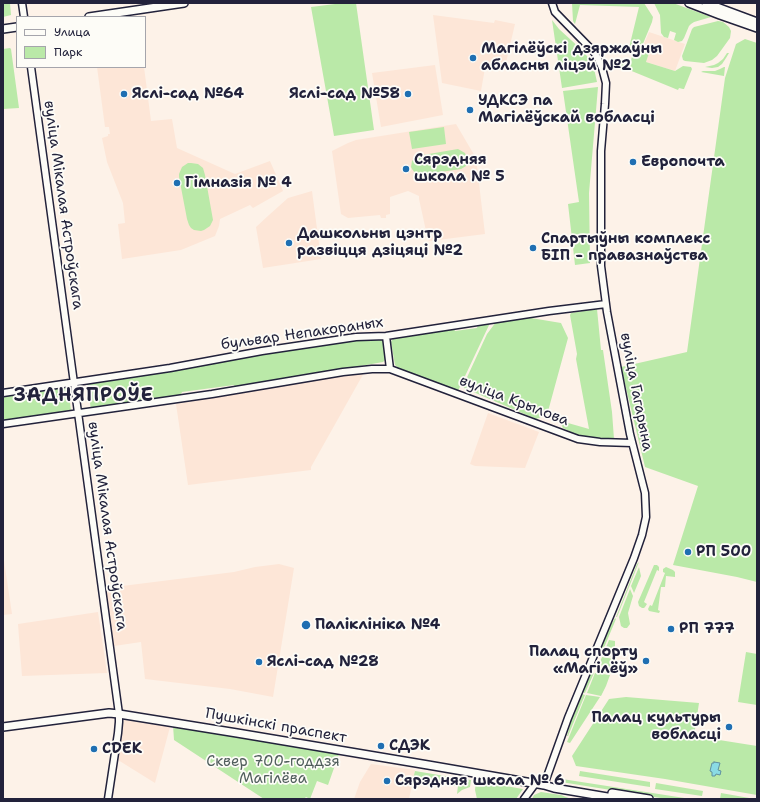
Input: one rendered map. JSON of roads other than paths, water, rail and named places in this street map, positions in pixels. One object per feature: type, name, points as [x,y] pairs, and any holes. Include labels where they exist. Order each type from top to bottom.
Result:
[{"type":"main road","points":[[22,3],[24,16]]},
{"type":"main road","points":[[96,16],[184,3]]},
{"type":"main road","name":"вуліца Гагарына","points":[[544,785],[568,718],[634,558],[642,535],[646,517],[645,493],[632,443],[606,304],[601,266],[601,147],[606,83],[602,68],[594,52],[555,12],[552,3]]},
{"type":"main road","points":[[689,3],[757,28]]},
{"type":"main road","points":[[706,3],[757,22]]},
{"type":"main road","points":[[3,29],[16,27]]},
{"type":"main road","name":"вуліца Мікалая Астроўскага","points":[[32,68],[119,714],[118,733],[108,799]]},
{"type":"main road","name":"бульвар Непакораных","points":[[3,393],[74,381],[162,369],[262,351],[356,338],[386,336],[549,311],[606,304]]},
{"type":"main road","points":[[386,336],[390,369]]},
{"type":"main road","name":"вуліца Крылова","points":[[78,414],[372,368],[390,369],[578,439],[600,442],[632,443]]},
{"type":"main road","points":[[3,424],[78,414]]},
{"type":"main road","name":"Пушкінскі праспект","points":[[3,727],[109,713],[119,714],[544,785],[619,799]]},
{"type":"main road","points":[[524,799],[535,784]]},
{"type":"main road","name":"Пушкінскі праспект","points":[[544,785],[555,784],[649,799]]},
{"type":"water","points":[[712,763],[720,763],[718,770],[721,771],[720,775],[716,774],[715,776],[712,776],[712,772],[710,771]]},
{"type":"place","name":"Магілёўскі дзяржаўны абласны ліцэй №2","points":[[473,58]]},
{"type":"place","name":"Яслі-сад №64","points":[[124,94]]},
{"type":"place","name":"Яслі-сад №58","points":[[408,94]]},
{"type":"place","name":"УДКСЭ па Магілёўскай вобласці","points":[[470,110]]},
{"type":"place","name":"Европочта","points":[[633,162]]},
{"type":"place","name":"Сярэдняя школа № 5","points":[[406,169]]},
{"type":"place","name":"Гімназія № 4","points":[[177,183]]},
{"type":"place","name":"Дашкольны цэнтр развіцця дзіцяці №2","points":[[289,243]]},
{"type":"place","name":"Спартыўны комплекс БІП - правазнаўства","points":[[533,248]]},
{"type":"place","name":"РП 500","points":[[688,552]]},
{"type":"place","name":"Паліклініка №4","points":[[306,625]]},
{"type":"place","name":"РП 777","points":[[671,629]]},
{"type":"place","name":"Палац спорту «Магілёў»","points":[[646,661]]},
{"type":"place","name":"Яслі-сад №28","points":[[259,662]]},
{"type":"place","name":"Палац культуры вобласці","points":[[729,727]]},
{"type":"place","name":"СДЭК","points":[[381,746]]},
{"type":"place","name":"CDEK","points":[[94,749]]},
{"type":"place","name":"Сярэдняя школа № 6","points":[[387,781]]},
{"type":"district","name":"ЗАДНЯПРОЎЕ","points":[[84,396]]},
{"type":"park label","name":"Сквер 700-годдзя Магілёва","points":[[273,770]]}]
